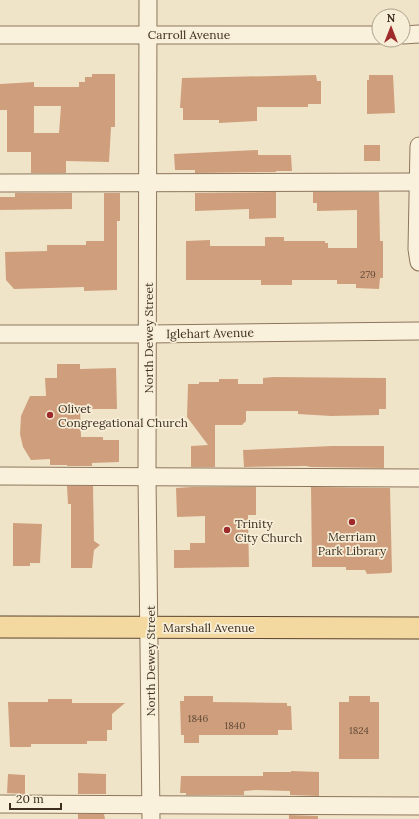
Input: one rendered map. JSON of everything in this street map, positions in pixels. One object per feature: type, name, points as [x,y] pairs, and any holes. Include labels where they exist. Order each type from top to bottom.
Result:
[{"type":"main road","name":"Marshall Avenue","points":[[0,627],[150,626],[419,628]]},
{"type":"street","name":"North Dewey Street","points":[[148,0],[148,476],[151,812]]},
{"type":"street","name":"Carroll Avenue","points":[[0,35],[371,35]]},
{"type":"street","points":[[419,146],[417,249],[419,262]]},
{"type":"street","points":[[0,183],[418,182]]},
{"type":"street","name":"Iglehart Avenue","points":[[0,334],[419,331]]},
{"type":"street","points":[[0,476],[419,478]]},
{"type":"street","points":[[0,804],[151,812],[419,806]]},
{"type":"building","points":[[92,74],[115,74],[115,127],[111,127],[109,162],[66,161],[66,173],[31,173],[31,152],[7,152],[7,110],[0,110],[0,84],[34,82],[34,87],[79,87],[79,82],[85,82],[85,77],[92,77]],"holes":[[[34,106],[61,106],[59,133],[34,133]]]},
{"type":"building","points":[[316,75],[317,81],[321,81],[321,104],[308,104],[308,107],[257,107],[257,121],[219,123],[219,120],[183,120],[183,108],[180,108],[182,78]]},
{"type":"building","points":[[369,75],[393,75],[395,113],[367,114],[367,80],[369,80]]},
{"type":"building","points":[[364,145],[380,145],[380,161],[364,161]]},
{"type":"building","points":[[258,150],[258,155],[291,155],[292,171],[195,173],[195,170],[175,170],[174,154]]},
{"type":"building","points":[[276,192],[276,218],[249,219],[249,209],[195,211],[195,193]]},
{"type":"building","points":[[313,192],[379,192],[380,241],[383,241],[383,278],[380,278],[379,289],[356,288],[356,284],[337,284],[337,280],[292,280],[292,285],[261,285],[261,280],[186,280],[186,241],[210,240],[210,246],[265,246],[265,237],[284,237],[284,241],[325,241],[325,243],[328,243],[328,248],[357,248],[357,210],[317,211],[317,203],[313,203]]},
{"type":"building","points":[[15,193],[72,193],[72,209],[0,210],[0,197],[15,197]]},
{"type":"building","points":[[104,193],[120,193],[120,221],[117,221],[117,290],[84,291],[84,287],[14,289],[6,280],[5,252],[47,251],[47,245],[86,245],[86,241],[104,241]]},
{"type":"building","name":"Olivet Congregational Church","points":[[57,364],[80,364],[80,369],[116,368],[117,409],[80,409],[81,437],[103,437],[103,440],[119,440],[119,462],[92,463],[92,466],[67,466],[50,465],[50,459],[31,460],[23,447],[20,434],[21,416],[30,396],[46,396],[45,378],[57,378]]},
{"type":"building","points":[[263,378],[386,378],[386,409],[379,409],[379,415],[331,416],[298,414],[298,411],[246,411],[246,421],[242,425],[215,425],[215,467],[191,467],[191,446],[208,445],[187,417],[188,384],[199,384],[199,382],[219,382],[219,379],[238,379],[238,384],[263,384]]},
{"type":"building","points":[[332,446],[384,446],[384,468],[306,466],[244,467],[243,450]]},
{"type":"building","points":[[67,486],[93,486],[94,541],[100,545],[94,550],[92,568],[71,568],[71,504],[68,504]]},
{"type":"building","name":"Trinity City Church","points":[[256,487],[256,515],[248,515],[249,567],[174,568],[174,550],[190,550],[190,543],[205,543],[205,516],[177,517],[176,488]]},
{"type":"building","name":"Merriam Park Library","points":[[311,487],[390,488],[392,572],[367,574],[365,570],[346,570],[346,567],[312,567]]},
{"type":"building","points":[[13,523],[42,524],[40,563],[30,563],[30,566],[13,566]]},
{"type":"building","points":[[184,696],[213,696],[213,702],[287,703],[287,706],[291,706],[292,730],[278,730],[278,735],[199,735],[199,743],[184,743],[184,735],[181,735],[180,701],[184,701]]},
{"type":"building","points":[[349,696],[370,696],[370,702],[379,702],[379,759],[339,759],[339,702],[349,702]]},
{"type":"building","points":[[48,699],[72,699],[72,703],[125,703],[112,714],[112,730],[107,730],[107,741],[87,741],[87,744],[31,744],[31,747],[10,747],[8,702],[48,702]]},
{"type":"building","points":[[263,772],[319,772],[319,796],[290,795],[290,791],[256,790],[244,791],[244,795],[186,795],[186,793],[180,793],[181,776],[263,776]]},
{"type":"building","points":[[78,773],[106,774],[106,794],[78,794]]},
{"type":"building","points":[[8,774],[25,775],[25,794],[7,793]]},
{"type":"building","points":[[78,814],[104,814],[105,819],[78,819]]},
{"type":"building","points":[[289,815],[318,816],[318,819],[289,819]]},
{"type":"place","name":"Olivet Congregational Church","points":[[50,415]]},
{"type":"place","name":"Merriam Park Library","points":[[352,522]]},
{"type":"place","name":"Trinity City Church","points":[[227,530]]}]
